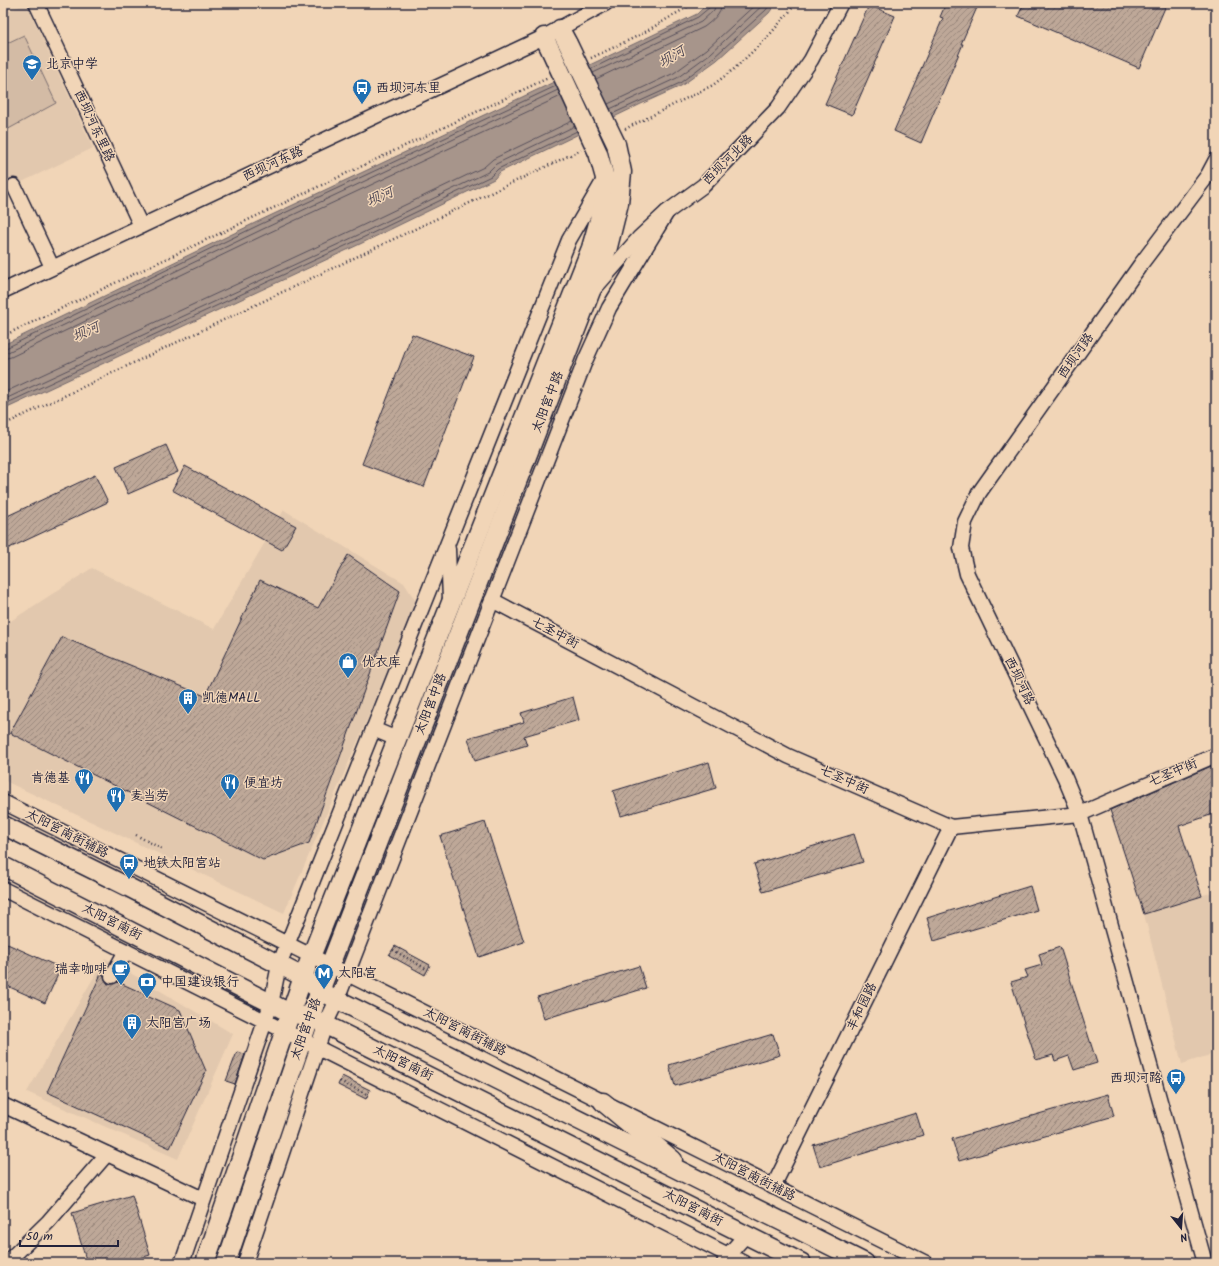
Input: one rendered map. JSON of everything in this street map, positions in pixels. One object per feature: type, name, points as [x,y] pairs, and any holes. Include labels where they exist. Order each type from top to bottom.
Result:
[{"type":"main road","name":"太阳宫中路","points":[[226,1263],[310,1044],[317,1021],[320,992],[330,965],[608,247],[619,203],[622,172],[617,138],[556,40]]},
{"type":"main road","name":"太阳宫中路","points":[[205,1263],[303,977],[592,248],[603,206],[605,178],[591,151],[556,40]]},
{"type":"main road","points":[[3,825],[303,977],[320,992]]},
{"type":"main road","name":"太阳宫南街","points":[[3,866],[271,1004],[290,1013],[317,1021],[802,1263]]},
{"type":"main road","name":"太阳宫南街","points":[[320,992],[865,1263]]},
{"type":"main road","points":[[603,1102],[697,1179]]},
{"type":"street","name":"西坝河东里路","points":[[36,3],[141,226]]},
{"type":"street","name":"西坝河东路","points":[[3,291],[368,118],[556,40],[606,3]]},
{"type":"street","name":"西坝河北路","points":[[589,296],[640,238],[667,212],[704,184],[778,108],[811,60],[841,3]]},
{"type":"street","name":"西坝河路","points":[[1205,1263],[1080,814],[1065,778],[967,574],[961,548],[966,522],[979,493],[1141,264],[1208,175],[1216,160]]},
{"type":"street","points":[[182,1263],[271,1004],[279,965],[569,240],[605,178]]},
{"type":"street","points":[[14,186],[52,267]]},
{"type":"street","name":"太阳宫中路","points":[[317,1021],[337,1000],[585,361],[610,308],[667,212]]},
{"type":"street","points":[[448,542],[450,607]]},
{"type":"street","points":[[459,631],[509,557]]},
{"type":"street","name":"七圣中街","points":[[492,600],[788,756],[951,827],[1080,814],[1216,755]]},
{"type":"street","points":[[373,729],[397,740]]},
{"type":"street","name":"太阳宫南街辅路","points":[[3,802],[926,1263]]},
{"type":"street","name":"丰和园路","points":[[773,1187],[951,827]]},
{"type":"street","name":"太阳宫南街","points":[[3,889],[310,1044],[726,1259],[744,1263]]},
{"type":"street","points":[[112,976],[126,951]]},
{"type":"street","name":"太阳宫中路","points":[[245,1263],[310,1044]]},
{"type":"street","points":[[3,1105],[203,1199]]},
{"type":"street","points":[[6,1263],[48,1222],[107,1154]]},
{"type":"street","points":[[726,1259],[746,1235]]},
{"type":"path","points":[[584,61],[640,35],[694,3]]},
{"type":"path","points":[[617,138],[713,85],[729,73],[766,39],[796,3]]},
{"type":"path","points":[[3,336],[550,77]]},
{"type":"path","points":[[3,425],[314,278],[591,151]]},
{"type":"path","points":[[136,835],[162,849]]},
{"type":"path","points":[[393,950],[428,970]]},
{"type":"path","points":[[340,1081],[368,1095]]},
{"type":"shaded area","name":"北京中学","points":[[26,3],[93,148],[3,191],[3,14]]},
{"type":"shaded area","points":[[24,35],[56,103],[3,132],[3,45]]},
{"type":"shaded area","name":"凯德MALL","points":[[284,510],[404,583],[417,603],[284,913],[3,780],[3,626],[92,568],[214,629]]},
{"type":"shaded area","points":[[1216,891],[1216,1053],[1182,1064],[1144,914]]},
{"type":"shaded area","name":"太阳宫广场","points":[[105,958],[233,1034],[178,1159],[27,1092]]},
{"type":"water","name":"坝河","points":[[708,3],[776,3],[769,13],[717,60],[681,86],[500,172],[494,179],[360,244],[3,410],[3,345],[257,222],[697,14]]},
{"type":"building","points":[[946,3],[979,3],[921,143],[894,131],[943,18],[940,17]]},
{"type":"building","points":[[1024,3],[1167,3],[1139,68],[1018,16]]},
{"type":"building","points":[[869,5],[895,16],[852,115],[825,104]]},
{"type":"building","points":[[412,334],[474,357],[424,487],[362,464]]},
{"type":"building","points":[[166,445],[178,472],[128,494],[116,467]]},
{"type":"building","points":[[185,466],[296,526],[282,550],[172,490]]},
{"type":"building","points":[[95,475],[108,502],[3,551],[3,518]]},
{"type":"building","name":"凯德MALL","points":[[348,555],[400,591],[309,843],[263,860],[10,733],[62,637],[205,696],[260,580],[318,608]]},
{"type":"building","points":[[573,697],[579,720],[524,736],[527,745],[475,761],[468,738],[524,722],[521,713]]},
{"type":"building","points":[[709,762],[716,788],[621,816],[613,791]]},
{"type":"building","points":[[1216,764],[1216,813],[1179,826],[1202,896],[1144,914],[1110,810]]},
{"type":"building","points":[[485,822],[524,942],[479,957],[440,836]]},
{"type":"building","points":[[854,834],[863,862],[763,892],[754,864]]},
{"type":"building","points":[[1030,886],[1037,910],[934,941],[927,918]]},
{"type":"building","points":[[3,942],[61,968],[45,1003],[3,984]]},
{"type":"building","points":[[395,946],[430,965],[425,975],[389,955]]},
{"type":"building","points":[[1060,947],[1097,1063],[1074,1070],[1069,1056],[1055,1061],[1053,1055],[1036,1060],[1011,982],[1028,977],[1025,970],[1042,965],[1039,954]]},
{"type":"building","points":[[639,966],[646,988],[544,1019],[537,997]]},
{"type":"building","name":"太阳宫广场","points":[[101,974],[104,975],[108,984],[118,982],[180,1010],[206,1071],[170,1148],[47,1092]]},
{"type":"building","points":[[773,1034],[780,1055],[675,1086],[669,1065]]},
{"type":"building","points":[[237,1052],[245,1054],[235,1084],[226,1081]]},
{"type":"building","points":[[342,1076],[370,1090],[366,1099],[338,1085]]},
{"type":"building","points":[[1108,1094],[1114,1116],[959,1161],[952,1139]]},
{"type":"building","points":[[916,1113],[923,1135],[820,1167],[813,1145]]},
{"type":"building","points":[[132,1195],[150,1255],[124,1263],[87,1263],[72,1213]]},
{"type":"place","name":"北京中学","points":[[32,81]]},
{"type":"place","name":"西坝河东里","points":[[362,105]]},
{"type":"place","name":"优衣库","points":[[348,679]]},
{"type":"place","name":"凯德MALL","points":[[188,715]]},
{"type":"place","name":"肯德基","points":[[84,795]]},
{"type":"place","name":"便宜坊","points":[[230,800]]},
{"type":"place","name":"麦当劳","points":[[116,813]]},
{"type":"place","name":"地铁太阳宫站","points":[[129,880]]},
{"type":"place","name":"瑞幸咖啡","points":[[121,986]]},
{"type":"place","name":"太阳宫","points":[[324,990]]},
{"type":"place","name":"中国建设银行","points":[[147,999]]},
{"type":"place","name":"太阳宫广场","points":[[132,1040]]},
{"type":"place","name":"西坝河路","points":[[1176,1095]]}]
